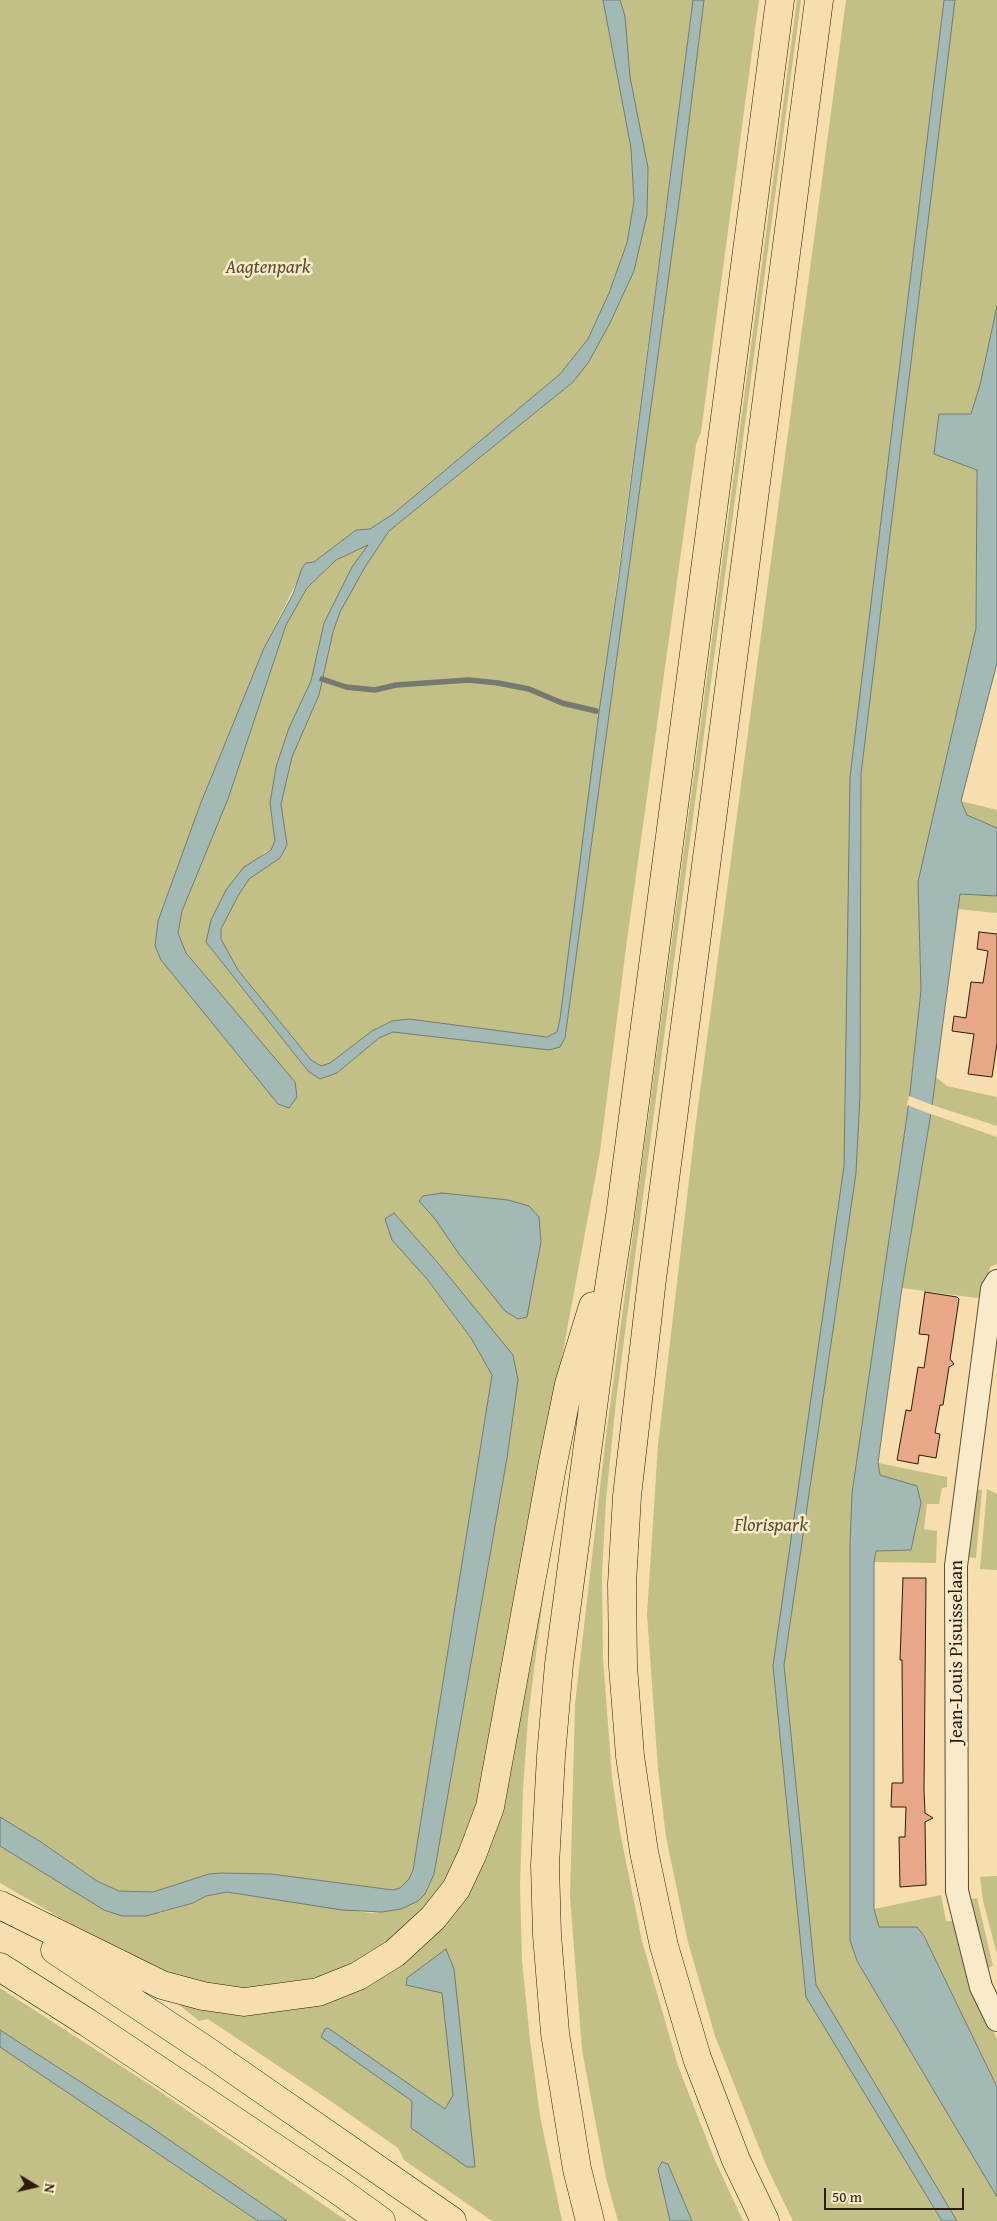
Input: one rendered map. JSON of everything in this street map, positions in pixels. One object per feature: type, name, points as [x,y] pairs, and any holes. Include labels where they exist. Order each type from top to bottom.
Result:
[{"type":"highway","points":[[589,2219],[577,2169],[555,2033],[547,1935],[546,1812],[559,1664],[780,0]]},
{"type":"highway","points":[[765,2221],[736,2160],[697,2058],[664,1946],[644,1852],[630,1756],[623,1666],[622,1584],[627,1496],[652,1279],[819,0]]},
{"type":"highway","points":[[0,1905],[162,1984],[203,1996],[244,2002],[318,1992],[358,1976],[395,1953],[433,1918],[460,1880],[472,1855],[490,1807],[569,1384],[620,1216]]},
{"type":"highway","points":[[0,1914],[113,1986],[452,2221]]},
{"type":"highway","points":[[0,1967],[97,2029],[381,2221]]},
{"type":"street","name":"Jean-Louis Pisuisselaan","points":[[997,1280],[992,1289],[956,1566],[957,1891],[981,1987],[997,2020]]},
{"type":"green space","name":"Aagtenpark","points":[[0,0],[603,0],[631,148],[634,201],[627,243],[609,293],[588,339],[560,374],[393,514],[370,529],[356,530],[314,562],[306,563],[264,648],[200,805],[158,921],[155,946],[297,1097],[296,1092],[186,953],[178,933],[182,911],[228,799],[286,625],[307,588],[336,560],[369,544],[352,567],[324,623],[311,681],[289,728],[276,767],[270,803],[275,841],[271,850],[264,852],[206,942],[308,1071],[337,1073],[379,1038],[393,1032],[565,1038],[680,194],[704,0],[759,0],[701,432],[696,445],[627,940],[600,1152],[494,1724],[474,1814],[464,1842],[446,1879],[425,1907],[407,1925],[384,1944],[359,1960],[329,1974],[276,1987],[239,1988],[205,1984],[166,1973],[123,1954],[0,1883],[0,1846],[104,1910],[160,1913],[193,1903],[206,1896],[227,1892],[370,1913],[401,1909],[418,1901],[425,1894],[434,1873],[507,1458],[518,1380],[481,1318],[438,1263],[394,1213],[427,1279],[471,1338],[492,1375],[413,1870],[409,1879],[400,1888],[393,1890],[271,1874],[244,1873],[194,1879],[153,1892],[119,1891],[97,1881],[41,1842],[0,1817]]},
{"type":"green space","points":[[620,0],[693,0],[557,1032],[547,1037],[409,1019],[392,1021],[372,1031],[330,1063],[321,1066],[311,1060],[238,970],[221,939],[221,929],[249,879],[280,858],[287,845],[281,804],[292,757],[319,695],[333,632],[340,611],[365,567],[389,531],[573,382],[610,323],[634,271],[647,215],[648,168],[630,77],[625,16]]},
{"type":"green space","points":[[797,0],[801,0],[616,1401],[606,1500],[602,1575],[603,1658],[612,1777],[620,1832],[642,1941],[678,2066],[714,2158],[743,2221],[692,2221],[668,2164],[664,2198],[670,2221],[618,2221],[606,2178],[582,2050],[570,1897],[575,1704],[606,1436]]},
{"type":"green space","name":"Florispark","points":[[846,0],[944,0],[850,777],[849,872],[860,874],[861,774],[955,0],[997,0],[997,306],[980,385],[971,414],[934,454],[977,470],[976,628],[918,882],[921,990],[909,1102],[850,1544],[850,1913],[857,1961],[997,2197],[997,2221],[957,2221],[816,1985],[784,1665],[792,1614],[781,1612],[773,1666],[806,1997],[942,2221],[793,2221],[766,2165],[715,2036],[688,1942],[666,1837],[658,1769],[647,1614],[658,1445],[695,1129]]},
{"type":"green space","points":[[961,801],[997,810],[997,828],[967,815]]},
{"type":"green space","points":[[960,893],[997,896],[997,913],[957,909]]},
{"type":"green space","points":[[936,1077],[947,1086],[997,1097],[997,1126],[932,1105]]},
{"type":"green space","points":[[931,1114],[997,1137],[997,1264],[990,1267],[984,1299],[902,1288]]},
{"type":"green space","points":[[878,1463],[947,1477],[947,1487],[942,1488],[939,1504],[927,1504],[924,1529],[937,1531],[936,1563],[874,1562],[876,1551],[911,1550],[921,1503],[917,1486],[880,1475]]},
{"type":"green space","points":[[971,1489],[982,1490],[976,1558],[965,1557]]},
{"type":"green space","points":[[987,1489],[997,1494],[997,1570],[980,1569]]},
{"type":"green space","points":[[551,1534],[528,1718],[523,1790],[520,1886],[522,1960],[530,2040],[540,2116],[562,2221],[492,2221],[404,2160],[398,2148],[332,2102],[208,2019],[199,2021],[178,2004],[198,2008],[292,2008],[458,1902]]},
{"type":"green space","points":[[997,1876],[997,1954],[983,1901],[980,1877]]},
{"type":"green space","points":[[941,1895],[946,1921],[955,1921],[974,1990],[997,2039],[997,2087],[924,1936],[917,1927],[879,1927],[874,1909]]},
{"type":"green space","points":[[977,1898],[993,1966],[984,1969],[967,1900]]},
{"type":"green space","points":[[0,1988],[152,2086],[347,2221],[287,2221],[149,2126],[0,2030]]},
{"type":"green space","points":[[0,2047],[12,2055],[258,2221],[0,2221]]},
{"type":"water","points":[[603,0],[620,0],[625,16],[630,77],[648,168],[647,215],[634,271],[610,323],[588,363],[573,382],[389,531],[365,567],[340,612],[333,632],[319,695],[292,757],[281,804],[287,845],[280,858],[249,879],[221,929],[221,939],[238,970],[311,1060],[321,1066],[330,1063],[372,1031],[392,1021],[409,1019],[547,1037],[557,1032],[618,583],[693,0],[704,0],[680,194],[565,1038],[560,1047],[549,1050],[393,1032],[379,1038],[337,1073],[320,1079],[308,1071],[206,942],[211,920],[226,890],[244,867],[271,850],[275,841],[270,803],[276,767],[289,728],[311,681],[324,623],[352,567],[368,545],[336,560],[307,588],[286,625],[228,799],[182,911],[178,933],[186,953],[295,1082],[297,1097],[289,1108],[278,1104],[161,960],[155,946],[158,921],[200,805],[264,648],[293,594],[302,568],[306,563],[314,562],[356,530],[370,529],[393,514],[560,374],[588,339],[609,293],[627,243],[634,201],[631,148]]},
{"type":"water","points":[[944,0],[955,0],[861,774],[860,1096],[856,1173],[784,1665],[816,1985],[957,2221],[942,2221],[806,1997],[773,1666],[844,1166],[850,777]]},
{"type":"water","points":[[997,306],[997,663],[961,801],[967,815],[997,828],[997,896],[960,894],[931,1113],[901,1294],[878,1463],[880,1475],[917,1486],[921,1503],[911,1550],[876,1551],[874,1562],[874,1909],[879,1927],[917,1927],[924,1936],[997,2087],[997,2197],[857,1961],[850,1940],[850,1544],[852,1493],[909,1102],[921,990],[918,882],[976,628],[977,470],[934,454],[939,414],[971,414],[980,385]]},
{"type":"water","points":[[442,1193],[508,1200],[529,1206],[539,1217],[541,1242],[527,1317],[518,1319],[505,1311],[459,1254],[435,1219],[419,1201],[423,1196]]},
{"type":"water","points":[[394,1213],[438,1263],[513,1355],[518,1380],[507,1458],[434,1874],[425,1894],[418,1901],[401,1909],[382,1912],[342,1910],[227,1892],[206,1896],[193,1903],[146,1916],[122,1916],[104,1910],[0,1846],[0,1817],[41,1842],[97,1881],[119,1891],[153,1892],[209,1874],[221,1873],[271,1874],[393,1890],[400,1888],[409,1879],[413,1870],[492,1375],[471,1338],[427,1279],[392,1240],[385,1219]]},
{"type":"water","points":[[446,1949],[454,1969],[475,2167],[467,2167],[411,2128],[412,2101],[321,2037],[325,2029],[328,2028],[445,2109],[453,2095],[442,1993],[406,1985],[407,1978]]},
{"type":"water","points":[[0,2030],[149,2126],[287,2221],[258,2221],[0,2047]]},
{"type":"water","points":[[662,2162],[668,2164],[692,2221],[670,2221],[658,2169]]},
{"type":"pier","points":[[909,1096],[935,1106],[933,1115],[907,1105]]},
{"type":"building","points":[[979,932],[997,934],[997,1043],[992,1077],[968,1074],[974,1034],[952,1031],[954,1016],[966,1018],[971,982],[983,983],[988,951],[977,949]]},
{"type":"building","points":[[925,1292],[957,1297],[959,1299],[950,1359],[954,1364],[949,1367],[943,1405],[940,1405],[935,1433],[940,1434],[936,1458],[919,1455],[918,1464],[897,1460],[906,1410],[911,1411],[918,1367],[924,1368],[929,1335],[919,1334]]},
{"type":"building","points":[[903,1578],[926,1578],[924,1790],[925,1813],[933,1818],[925,1822],[926,1885],[900,1887],[899,1837],[905,1837],[906,1807],[891,1807],[892,1783],[903,1783],[902,1660],[900,1660]]},
{"type":"waterway","points":[[322,679],[346,687],[375,690],[396,685],[469,680],[498,683],[529,689],[562,703],[596,711]]}]
